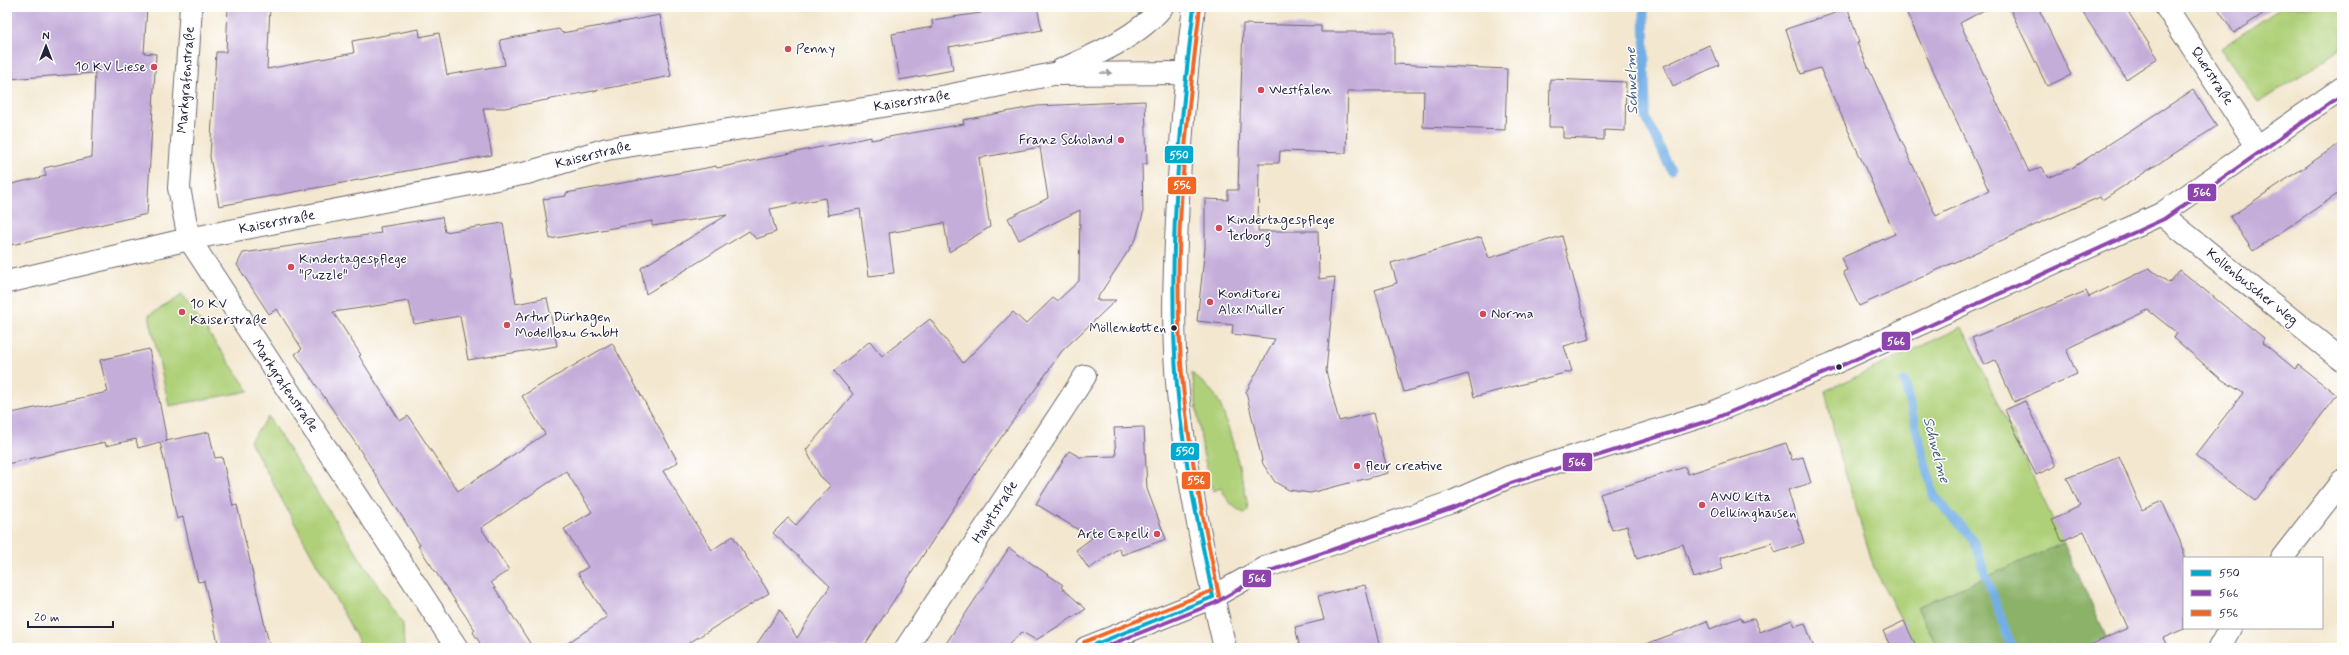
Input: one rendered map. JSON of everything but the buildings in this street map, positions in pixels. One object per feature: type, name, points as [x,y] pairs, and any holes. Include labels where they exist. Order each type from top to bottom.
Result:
[{"type":"street","name":"Markgrafenstraße","points":[[190,7],[179,188],[189,239],[457,648]]},
{"type":"street","points":[[1053,74],[1096,54],[1134,31],[1162,7]]},
{"type":"street","points":[[1194,7],[1181,131],[1174,299],[1178,393],[1195,512],[1225,648]]},
{"type":"street","name":"Querstraße","points":[[2166,7],[2257,146]]},
{"type":"street","name":"Kaiserstraße","points":[[7,282],[189,239],[527,173],[607,149],[947,96],[1053,74],[1186,73]]},
{"type":"street","points":[[1086,648],[1213,596],[1268,566],[1452,502],[1509,477],[1709,414],[1832,364],[2161,214],[2342,88]]},
{"type":"street","name":"Kollenbuscher Weg","points":[[2161,214],[2342,360]]},
{"type":"street","name":"Hauptstraße","points":[[906,648],[1085,376]]},
{"type":"street","points":[[2283,557],[2342,481]]},
{"type":"street","points":[[2219,648],[2229,629]]},
{"type":"green space","points":[[2282,7],[2342,7],[2342,48],[2258,103],[2221,48]]},
{"type":"green space","points":[[182,295],[249,391],[169,406],[149,315]]},
{"type":"green space","points":[[1962,327],[2064,543],[1917,607],[1938,648],[1916,648],[1874,568],[1837,445],[1825,391]]},
{"type":"green space","points":[[1192,373],[1215,395],[1224,416],[1235,452],[1247,502],[1248,511],[1244,513],[1230,503],[1221,488],[1213,491],[1203,453]]},
{"type":"green space","points":[[268,417],[403,624],[404,648],[355,648],[359,642],[250,441]]},
{"type":"green space","points":[[2064,543],[2111,648],[1938,648],[1917,607]]},
{"type":"waterway","name":"Schwelme","points":[[1644,9],[1646,118],[1671,170]]},
{"type":"waterway","name":"Schwelme","points":[[1904,382],[1934,496],[1973,540],[2012,648]]},
{"type":"transit line","name":"550","points":[[1194,7],[1179,149],[1176,196],[1173,291],[1174,339],[1177,386],[1183,439],[1213,597]]},
{"type":"transit line","name":"556","points":[[1200,8],[1189,102],[1181,197],[1178,292],[1183,387],[1186,414],[1198,492],[1219,596]]},
{"type":"transit line","name":"566","points":[[1102,648],[1215,603],[1270,571],[1454,508],[1511,483],[1711,420],[1834,369],[2164,219],[2342,95]]},
{"type":"transit line","name":"556","points":[[1084,642],[1211,591]]},
{"type":"transit line","name":"550","points":[[1086,648],[1213,597]]},
{"type":"place","name":"Penny","points":[[788,49]]},
{"type":"place","name":"10 KV Liese","points":[[154,67]]},
{"type":"place","name":"Westfalen","points":[[1261,90]]},
{"type":"place","name":"Franz Scholand","points":[[1121,140]]},
{"type":"place","name":"Kindertagespflege Terborg","points":[[1219,228]]},
{"type":"place","name":"Kindertagespflege \"Puzzle\"","points":[[291,267]]},
{"type":"place","name":"Konditorei Alex Müller","points":[[1210,302]]},
{"type":"place","name":"10 KV Kaiserstraße","points":[[182,312]]},
{"type":"place","name":"Norma","points":[[1483,314]]},
{"type":"place","name":"Artur Dürhagen Modellbau GmbH","points":[[507,325]]},
{"type":"place","name":"Möllenkotten","points":[[1174,328]]},
{"type":"place","name":"fleur creative","points":[[1357,466]]},
{"type":"place","name":"AWO Kita Oelkinghausen","points":[[1702,505]]},
{"type":"place","name":"Arte Capelli","points":[[1157,534]]}]
